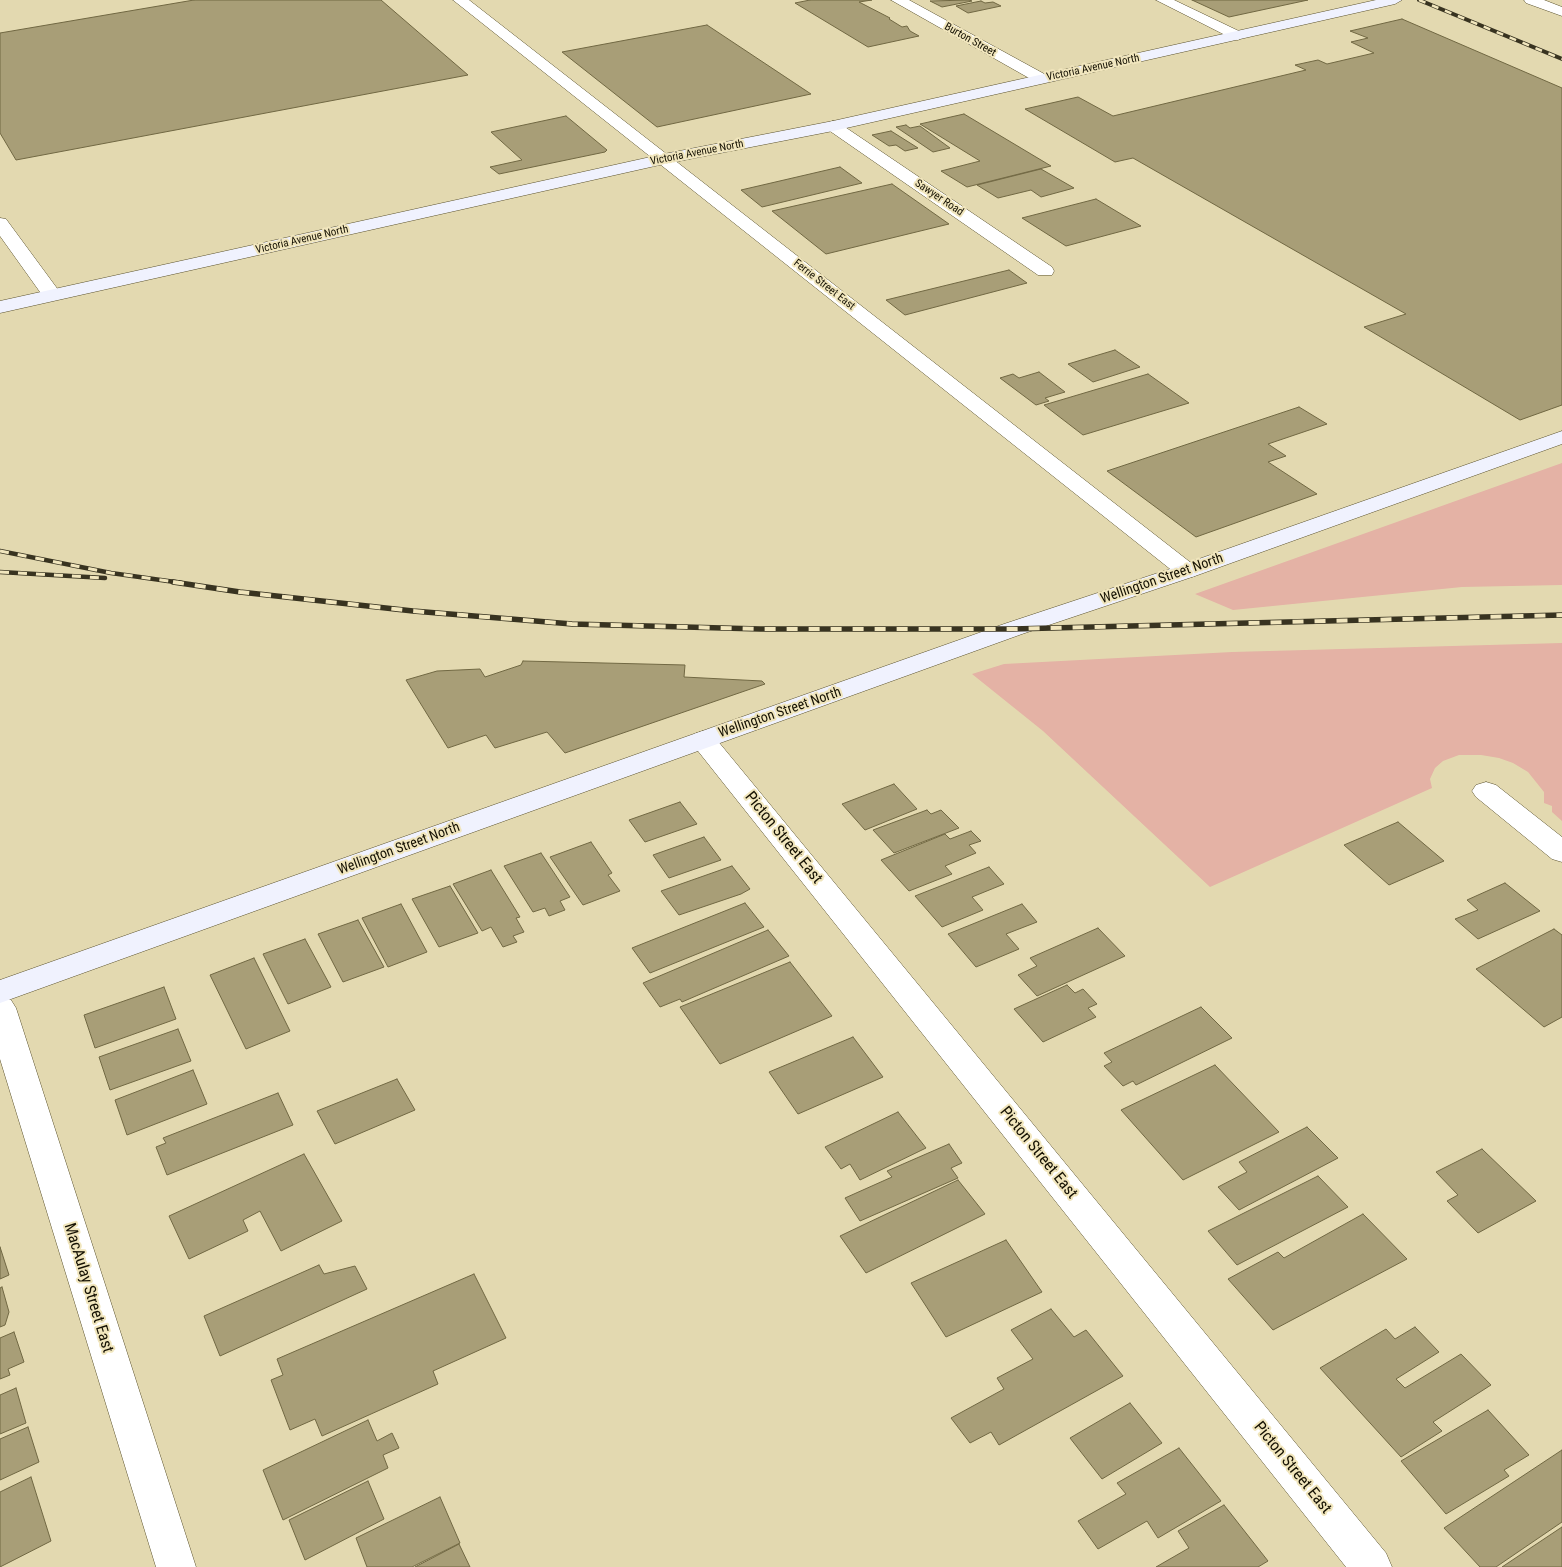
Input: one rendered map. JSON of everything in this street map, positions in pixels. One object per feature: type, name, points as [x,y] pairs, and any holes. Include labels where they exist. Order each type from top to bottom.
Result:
[{"type":"main road","name":"Victoria Avenue North","points":[[0,307],[664,159],[833,126],[1395,0]]},
{"type":"main road","name":"Wellington Street North","points":[[0,992],[703,740],[1013,630],[1187,571],[1562,437]]},
{"type":"street","name":"Ferrie Street East","points":[[460,0],[1187,571]]},
{"type":"street","name":"Burton Street","points":[[898,0],[1042,79]]},
{"type":"street","points":[[1163,0],[1238,36]]},
{"type":"street","points":[[1531,0],[1562,12]]},
{"type":"street","name":"Sawyer Road","points":[[833,126],[1045,270]]},
{"type":"street","points":[[0,222],[52,295]]},
{"type":"street","name":"Picton Street East","points":[[703,740],[1372,1567]]},
{"type":"street","points":[[1486,791],[1562,852]]},
{"type":"street","name":"MacAulay Street East","points":[[0,1008],[176,1567]]},
{"type":"shaded area","points":[[1562,463],[1562,585],[1462,587],[1233,610],[1195,594]]},
{"type":"shaded area","points":[[1562,643],[1562,821],[1552,812],[1552,806],[1544,803],[1544,792],[1528,772],[1513,763],[1499,758],[1481,755],[1459,755],[1443,761],[1435,768],[1430,779],[1432,788],[1210,887],[1043,731],[972,674],[1004,664],[1232,652]]},
{"type":"building","points":[[194,0],[381,0],[468,75],[16,160],[0,133],[0,33]]},
{"type":"building","points":[[810,0],[872,0],[859,2],[890,18],[902,27],[907,26],[910,31],[919,36],[868,47],[795,3]]},
{"type":"building","points":[[1192,0],[1308,0],[1229,17]]},
{"type":"building","points":[[930,1],[972,1],[942,7]]},
{"type":"building","points":[[981,1],[985,3],[993,2],[1001,6],[968,13],[956,6]]},
{"type":"building","points":[[1402,19],[1562,88],[1562,405],[1520,420],[1364,327],[1406,314],[1133,158],[1115,162],[1025,109],[1078,97],[1113,116],[1306,70],[1295,65],[1318,60],[1327,64],[1374,53],[1351,42],[1368,38],[1350,31]]},
{"type":"building","points":[[707,25],[811,94],[657,127],[562,52]]},
{"type":"building","points":[[964,114],[1051,166],[967,187],[941,171],[980,161],[920,124]]},
{"type":"building","points":[[566,116],[607,150],[605,152],[499,174],[490,167],[522,160],[491,132]]},
{"type":"building","points":[[906,125],[910,128],[920,126],[950,148],[933,152],[896,127]]},
{"type":"building","points":[[891,131],[918,148],[905,151],[896,145],[889,146],[872,135]]},
{"type":"building","points":[[840,167],[862,183],[762,207],[741,190]]},
{"type":"building","points":[[1041,169],[1074,188],[1041,197],[1031,190],[998,198],[977,185]]},
{"type":"building","points":[[892,184],[949,224],[826,254],[772,211]]},
{"type":"building","points":[[1096,199],[1141,226],[1066,246],[1022,218]]},
{"type":"building","points":[[1009,270],[1027,283],[905,315],[886,300]]},
{"type":"building","points":[[1115,350],[1140,367],[1093,382],[1068,364]]},
{"type":"building","points":[[1039,372],[1065,392],[1045,398],[1049,401],[1036,405],[1000,378],[1013,374],[1019,378]]},
{"type":"building","points":[[1148,374],[1189,403],[1083,435],[1044,405]]},
{"type":"building","points":[[1299,407],[1327,424],[1268,444],[1286,456],[1268,462],[1317,494],[1196,537],[1107,471]]},
{"type":"building","points":[[523,661],[685,665],[684,677],[762,681],[765,684],[565,753],[547,732],[495,748],[486,735],[448,748],[406,680],[437,671],[480,669],[485,677],[521,665]]},
{"type":"building","points":[[894,784],[917,809],[865,830],[842,804]]},
{"type":"building","points":[[680,802],[697,824],[645,842],[629,820]]},
{"type":"building","points":[[927,810],[931,814],[941,810],[959,828],[894,853],[873,830]]},
{"type":"building","points":[[1398,822],[1444,861],[1389,885],[1344,845]]},
{"type":"building","points":[[971,831],[981,841],[969,845],[976,853],[945,866],[952,874],[909,891],[881,860],[945,834],[950,839]]},
{"type":"building","points":[[704,837],[721,860],[669,878],[653,855]]},
{"type":"building","points":[[591,842],[612,873],[608,875],[620,891],[583,905],[550,857]]},
{"type":"building","points":[[541,853],[570,897],[560,901],[565,910],[549,916],[545,908],[533,912],[504,866]]},
{"type":"building","points":[[732,866],[750,889],[741,894],[679,915],[661,891]]},
{"type":"building","points":[[989,867],[1004,884],[972,897],[983,910],[942,927],[915,896]]},
{"type":"building","points":[[491,870],[520,917],[516,918],[524,932],[513,936],[517,942],[503,947],[491,927],[482,931],[453,884]]},
{"type":"building","points":[[1505,883],[1540,911],[1478,939],[1455,919],[1478,910],[1467,900]]},
{"type":"building","points":[[450,886],[478,933],[439,947],[412,899]]},
{"type":"building","points":[[745,903],[764,927],[650,973],[632,948]]},
{"type":"building","points":[[401,904],[427,952],[388,967],[362,918]]},
{"type":"building","points":[[1022,904],[1037,922],[1006,934],[1019,949],[976,967],[948,934]]},
{"type":"building","points":[[358,920],[384,967],[343,982],[318,934]]},
{"type":"building","points":[[1098,928],[1125,956],[1037,996],[1018,975],[1037,966],[1030,958]]},
{"type":"building","points":[[1554,929],[1562,935],[1562,1017],[1544,1027],[1476,969]]},
{"type":"building","points":[[768,930],[789,956],[682,1002],[680,999],[660,1007],[643,983]]},
{"type":"building","points":[[305,939],[331,987],[288,1004],[263,954]]},
{"type":"building","points":[[254,958],[290,1031],[246,1049],[210,975]]},
{"type":"building","points":[[790,962],[832,1016],[720,1064],[680,1007]]},
{"type":"building","points":[[1067,985],[1075,993],[1083,989],[1097,1004],[1088,1008],[1096,1017],[1043,1042],[1014,1009]]},
{"type":"building","points":[[164,987],[176,1019],[95,1048],[84,1015]]},
{"type":"building","points":[[1201,1007],[1232,1038],[1136,1085],[1133,1081],[1123,1086],[1104,1066],[1112,1062],[1104,1053]]},
{"type":"building","points":[[178,1029],[191,1061],[110,1090],[99,1057]]},
{"type":"building","points":[[853,1037],[883,1077],[798,1114],[769,1072]]},
{"type":"building","points":[[1215,1065],[1279,1132],[1183,1180],[1121,1110]]},
{"type":"building","points":[[193,1070],[207,1104],[127,1135],[115,1100]]},
{"type":"building","points":[[397,1079],[415,1110],[335,1144],[317,1111]]},
{"type":"building","points":[[278,1093],[293,1125],[167,1175],[156,1147],[166,1143],[163,1138]]},
{"type":"building","points":[[898,1112],[926,1148],[860,1180],[850,1164],[841,1169],[825,1147]]},
{"type":"building","points":[[1307,1127],[1338,1158],[1239,1210],[1218,1187],[1247,1172],[1239,1162]]},
{"type":"building","points":[[949,1144],[962,1163],[951,1168],[958,1178],[860,1221],[845,1198],[892,1177],[887,1171]]},
{"type":"building","points":[[1482,1149],[1536,1201],[1478,1233],[1447,1201],[1458,1195],[1436,1172]]},
{"type":"building","points":[[304,1154],[342,1221],[281,1251],[260,1211],[243,1220],[248,1231],[189,1259],[169,1216]]},
{"type":"building","points":[[1318,1176],[1348,1207],[1237,1265],[1208,1231]]},
{"type":"building","points":[[958,1180],[985,1214],[866,1273],[840,1236]]},
{"type":"building","points":[[1363,1214],[1407,1259],[1273,1330],[1228,1279],[1278,1252],[1284,1258]]},
{"type":"building","points":[[1006,1240],[1042,1292],[946,1337],[911,1283]]},
{"type":"building","points":[[0,1247],[9,1275],[0,1279]]},
{"type":"building","points":[[319,1265],[324,1274],[355,1266],[367,1289],[220,1356],[204,1316]]},
{"type":"building","points":[[474,1274],[506,1338],[433,1371],[438,1384],[322,1436],[315,1419],[290,1430],[271,1380],[283,1375],[277,1359]]},
{"type":"building","points":[[2,1287],[9,1312],[5,1325],[0,1327],[0,1288]]},
{"type":"building","points":[[1051,1309],[1074,1337],[1086,1330],[1123,1376],[999,1445],[991,1432],[970,1443],[951,1418],[1004,1389],[997,1378],[1033,1359],[1011,1330]]},
{"type":"building","points":[[1415,1327],[1439,1352],[1396,1379],[1405,1388],[1461,1354],[1491,1385],[1433,1422],[1442,1431],[1401,1457],[1320,1368],[1386,1329],[1395,1339]]},
{"type":"building","points":[[14,1332],[24,1362],[8,1369],[10,1375],[0,1379],[0,1338]]},
{"type":"building","points":[[16,1388],[26,1423],[0,1434],[0,1395]]},
{"type":"building","points":[[1130,1403],[1162,1443],[1102,1479],[1070,1438]]},
{"type":"building","points":[[1488,1410],[1529,1455],[1504,1470],[1509,1476],[1446,1514],[1401,1461]]},
{"type":"building","points":[[368,1420],[377,1441],[392,1433],[399,1448],[383,1455],[388,1468],[283,1520],[263,1470]]},
{"type":"building","points":[[28,1427],[39,1462],[0,1480],[0,1439]]},
{"type":"building","points":[[1179,1448],[1221,1501],[1158,1538],[1147,1521],[1098,1549],[1078,1521],[1126,1494],[1117,1483]]},
{"type":"building","points":[[1562,1450],[1562,1522],[1496,1567],[1480,1567],[1444,1528]]},
{"type":"building","points":[[31,1477],[51,1541],[0,1567],[0,1492]]},
{"type":"building","points":[[368,1481],[384,1519],[305,1560],[289,1520]]},
{"type":"building","points":[[440,1497],[460,1543],[412,1567],[367,1567],[356,1538]]},
{"type":"building","points":[[1224,1505],[1268,1561],[1258,1567],[1156,1567],[1189,1548],[1178,1531]]},
{"type":"building","points":[[1562,1527],[1562,1567],[1502,1567]]},
{"type":"building","points":[[459,1544],[470,1567],[415,1567]]},
{"type":"railway","points":[[1419,0],[1562,59]]},
{"type":"railway","points":[[0,551],[111,573],[182,583]]},
{"type":"railway","points":[[0,572],[105,578]]},
{"type":"railway","points":[[173,582],[240,592],[413,611],[572,624],[760,629],[1013,629],[1562,615]]}]
